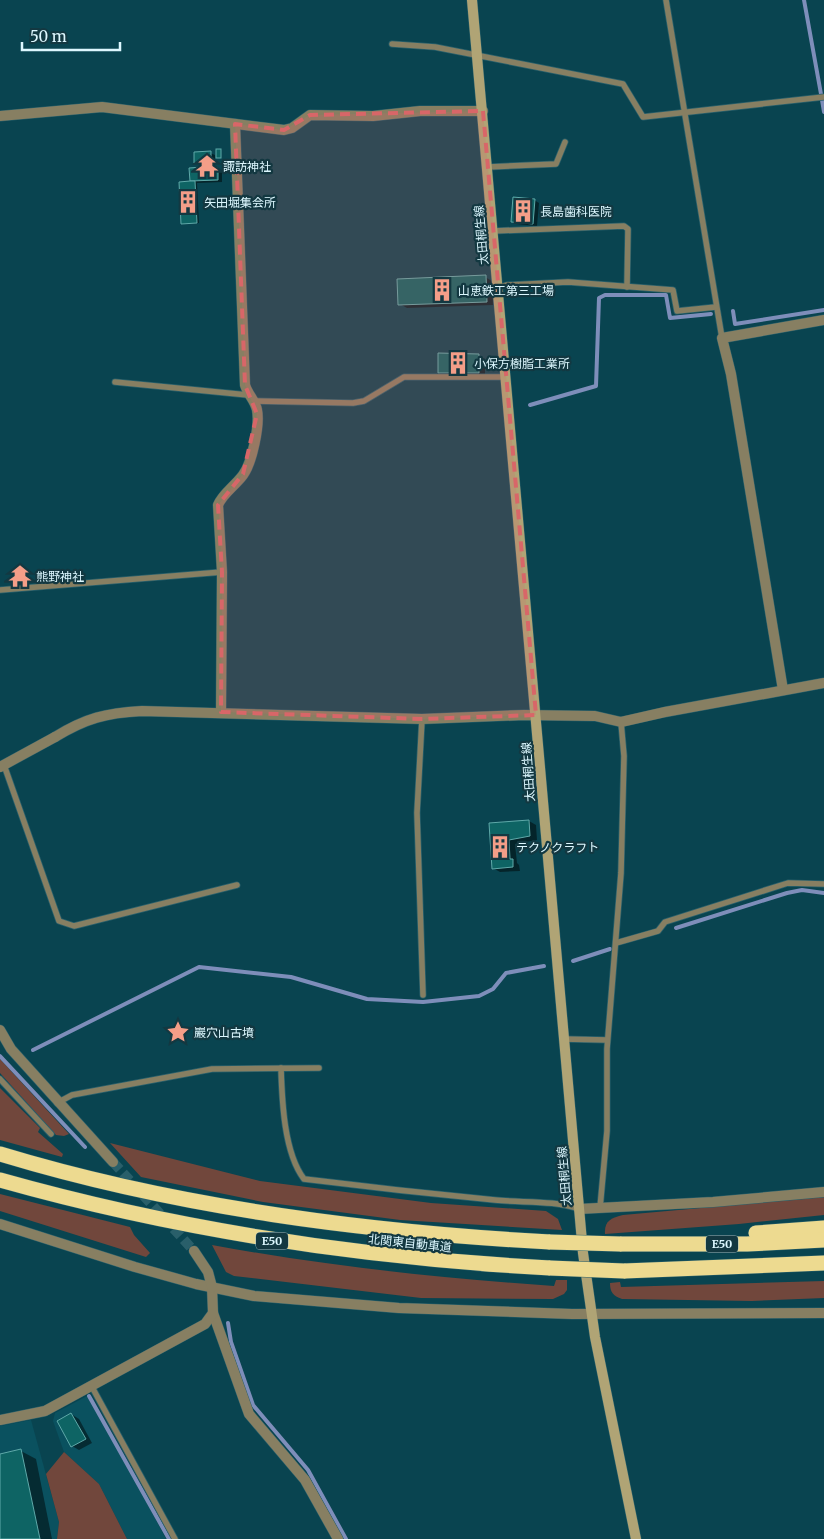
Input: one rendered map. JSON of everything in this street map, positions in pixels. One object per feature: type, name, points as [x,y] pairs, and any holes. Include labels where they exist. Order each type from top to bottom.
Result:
[{"type":"highway","name":"北関東自動車道","points":[[0,1154],[128,1187],[254,1211],[356,1226],[459,1237],[665,1245],[748,1244],[824,1240]]},
{"type":"highway","name":"北関東自動車道","points":[[0,1180],[132,1214],[249,1238],[411,1258],[550,1268],[624,1270],[824,1263]]},
{"type":"highway","points":[[665,1245],[744,1234],[824,1228]]},
{"type":"main road","name":"太田桐生線","points":[[474,2],[497,288],[579,1209],[591,1314],[636,1539]]},
{"type":"street","points":[[0,116],[102,107],[284,130],[295,127],[310,115],[374,116],[420,111],[483,110]]},
{"type":"street","points":[[222,712],[222,572],[218,505],[220,499],[244,474],[250,458],[257,414],[245,385],[235,124]]},
{"type":"street","points":[[784,690],[731,374],[722,338],[824,320]]},
{"type":"street","points":[[2,766],[81,722],[106,714],[142,711],[222,712],[422,719],[536,715],[595,716],[621,722],[824,683]]},
{"type":"street","points":[[0,1030],[11,1049],[113,1162]]},
{"type":"street","points":[[579,1209],[824,1192]]},
{"type":"street","points":[[0,1224],[101,1257],[212,1287],[254,1296],[399,1308],[591,1314],[824,1313]]},
{"type":"street","points":[[194,1251],[208,1272],[212,1287],[213,1313],[249,1414],[305,1480],[338,1539]]},
{"type":"street","points":[[0,1420],[45,1411],[205,1324],[213,1313]]},
{"type":"lane","points":[[666,0],[722,338]]},
{"type":"lane","points":[[392,44],[435,47],[623,84],[643,117],[824,97]]},
{"type":"lane","points":[[488,167],[556,164],[565,142]]},
{"type":"lane","points":[[493,231],[624,226],[628,229],[627,287]]},
{"type":"lane","points":[[497,288],[508,285],[568,282],[673,290],[677,311],[716,307]]},
{"type":"lane","points":[[115,382],[251,398],[352,402],[364,401],[404,377],[505,377]]},
{"type":"lane","points":[[0,590],[222,572]]},
{"type":"lane","points":[[422,719],[417,813],[423,995]]},
{"type":"lane","points":[[600,1208],[607,1131],[607,1040],[620,882],[624,756],[621,722]]},
{"type":"lane","points":[[2,766],[59,921],[74,926],[237,885]]},
{"type":"lane","points":[[616,943],[658,931],[665,922],[788,882],[824,884]]},
{"type":"lane","points":[[563,1039],[607,1040]]},
{"type":"lane","points":[[281,1068],[281,1090],[288,1140],[295,1166],[304,1179],[419,1193],[528,1203],[567,1204],[579,1209]]},
{"type":"lane","points":[[58,1102],[72,1095],[212,1069],[319,1068]]},
{"type":"lane","points":[[0,1079],[51,1134]]},
{"type":"lane","points":[[92,1387],[175,1539]]},
{"type":"highlighted area","points":[[483,111],[536,715],[422,719],[221,712],[222,572],[218,505],[243,474],[257,414],[245,385],[235,124],[284,130],[310,115]]},
{"type":"shaded area","points":[[0,1059],[69,1134],[64,1136],[56,1135],[0,1073]]},
{"type":"shaded area","points":[[0,1088],[40,1128],[38,1132],[63,1154],[62,1157],[0,1140]]},
{"type":"shaded area","points":[[110,1143],[260,1181],[431,1203],[546,1211],[558,1219],[562,1230],[400,1220],[263,1202],[141,1177]]},
{"type":"shaded area","points":[[0,1194],[130,1227],[134,1235],[150,1253],[146,1257],[0,1211]]},
{"type":"shaded area","points":[[824,1197],[824,1215],[739,1224],[605,1234],[607,1223],[615,1217],[623,1215]]},
{"type":"shaded area","points":[[212,1245],[297,1259],[425,1275],[554,1286],[556,1280],[567,1280],[567,1290],[564,1294],[553,1299],[421,1298],[234,1276],[226,1272]]},
{"type":"shaded area","points":[[824,1281],[824,1298],[752,1301],[622,1299],[613,1293],[610,1283],[620,1282],[621,1287]]},
{"type":"shaded area","points":[[87,1396],[166,1539],[127,1539],[99,1484],[64,1452],[53,1421],[55,1413]]},
{"type":"shaded area","points":[[31,1420],[59,1522],[57,1539],[0,1539],[0,1426]]},
{"type":"shaded area","points":[[64,1452],[99,1484],[127,1539],[57,1539],[59,1522],[46,1474]]},
{"type":"building","points":[[216,149],[221,149],[221,158],[216,158]]},
{"type":"building","name":"諏訪神社","points":[[211,151],[211,168],[218,168],[218,180],[190,181],[189,168],[203,167],[202,163],[194,163],[194,152]]},
{"type":"building","name":"矢田堀集会所","points":[[195,181],[197,223],[181,224],[179,182]]},
{"type":"building","name":"長島歯科医院","points":[[513,197],[535,199],[533,224],[511,222]]},
{"type":"building","name":"山恵鉄工第三工場","points":[[486,275],[487,302],[398,305],[397,279]]},
{"type":"building","name":"小保方樹脂工業所","points":[[438,353],[479,354],[479,373],[438,373]]},
{"type":"building","name":"テクノクラフト","points":[[529,820],[530,836],[509,840],[510,859],[513,859],[513,867],[492,869],[489,823]]},
{"type":"building","points":[[71,1413],[86,1439],[71,1447],[57,1421]]},
{"type":"building","points":[[21,1449],[40,1539],[0,1539],[0,1454]]},
{"type":"waterway","points":[[804,0],[821,94]]},
{"type":"waterway","points":[[822,100],[824,112]]},
{"type":"waterway","points":[[530,405],[596,386],[599,298],[605,295],[666,295],[670,318],[711,314]]},
{"type":"waterway","points":[[733,311],[735,324],[824,310]]},
{"type":"waterway","points":[[676,928],[787,893],[802,890],[824,893]]},
{"type":"waterway","points":[[573,961],[610,949]]},
{"type":"waterway","points":[[33,1050],[199,967],[291,977],[367,999],[423,1002],[479,996],[493,989],[506,973],[544,966]]},
{"type":"waterway","points":[[0,1056],[85,1147]]},
{"type":"waterway","points":[[228,1323],[231,1342],[253,1405],[308,1470],[346,1539]]},
{"type":"waterway","points":[[89,1396],[169,1539]]},
{"type":"tunnel","points":[[113,1162],[194,1251]]},
{"type":"place","name":"諏訪神社","points":[[207,166]]},
{"type":"place","name":"矢田堀集会所","points":[[188,202]]},
{"type":"place","name":"長島歯科医院","points":[[523,211]]},
{"type":"place","name":"山恵鉄工第三工場","points":[[442,290]]},
{"type":"place","name":"小保方樹脂工業所","points":[[458,363]]},
{"type":"place","name":"熊野神社","points":[[20,576]]},
{"type":"place","name":"テクノクラフト","points":[[500,847]]},
{"type":"place","name":"巖穴山古墳","points":[[178,1032]]}]
